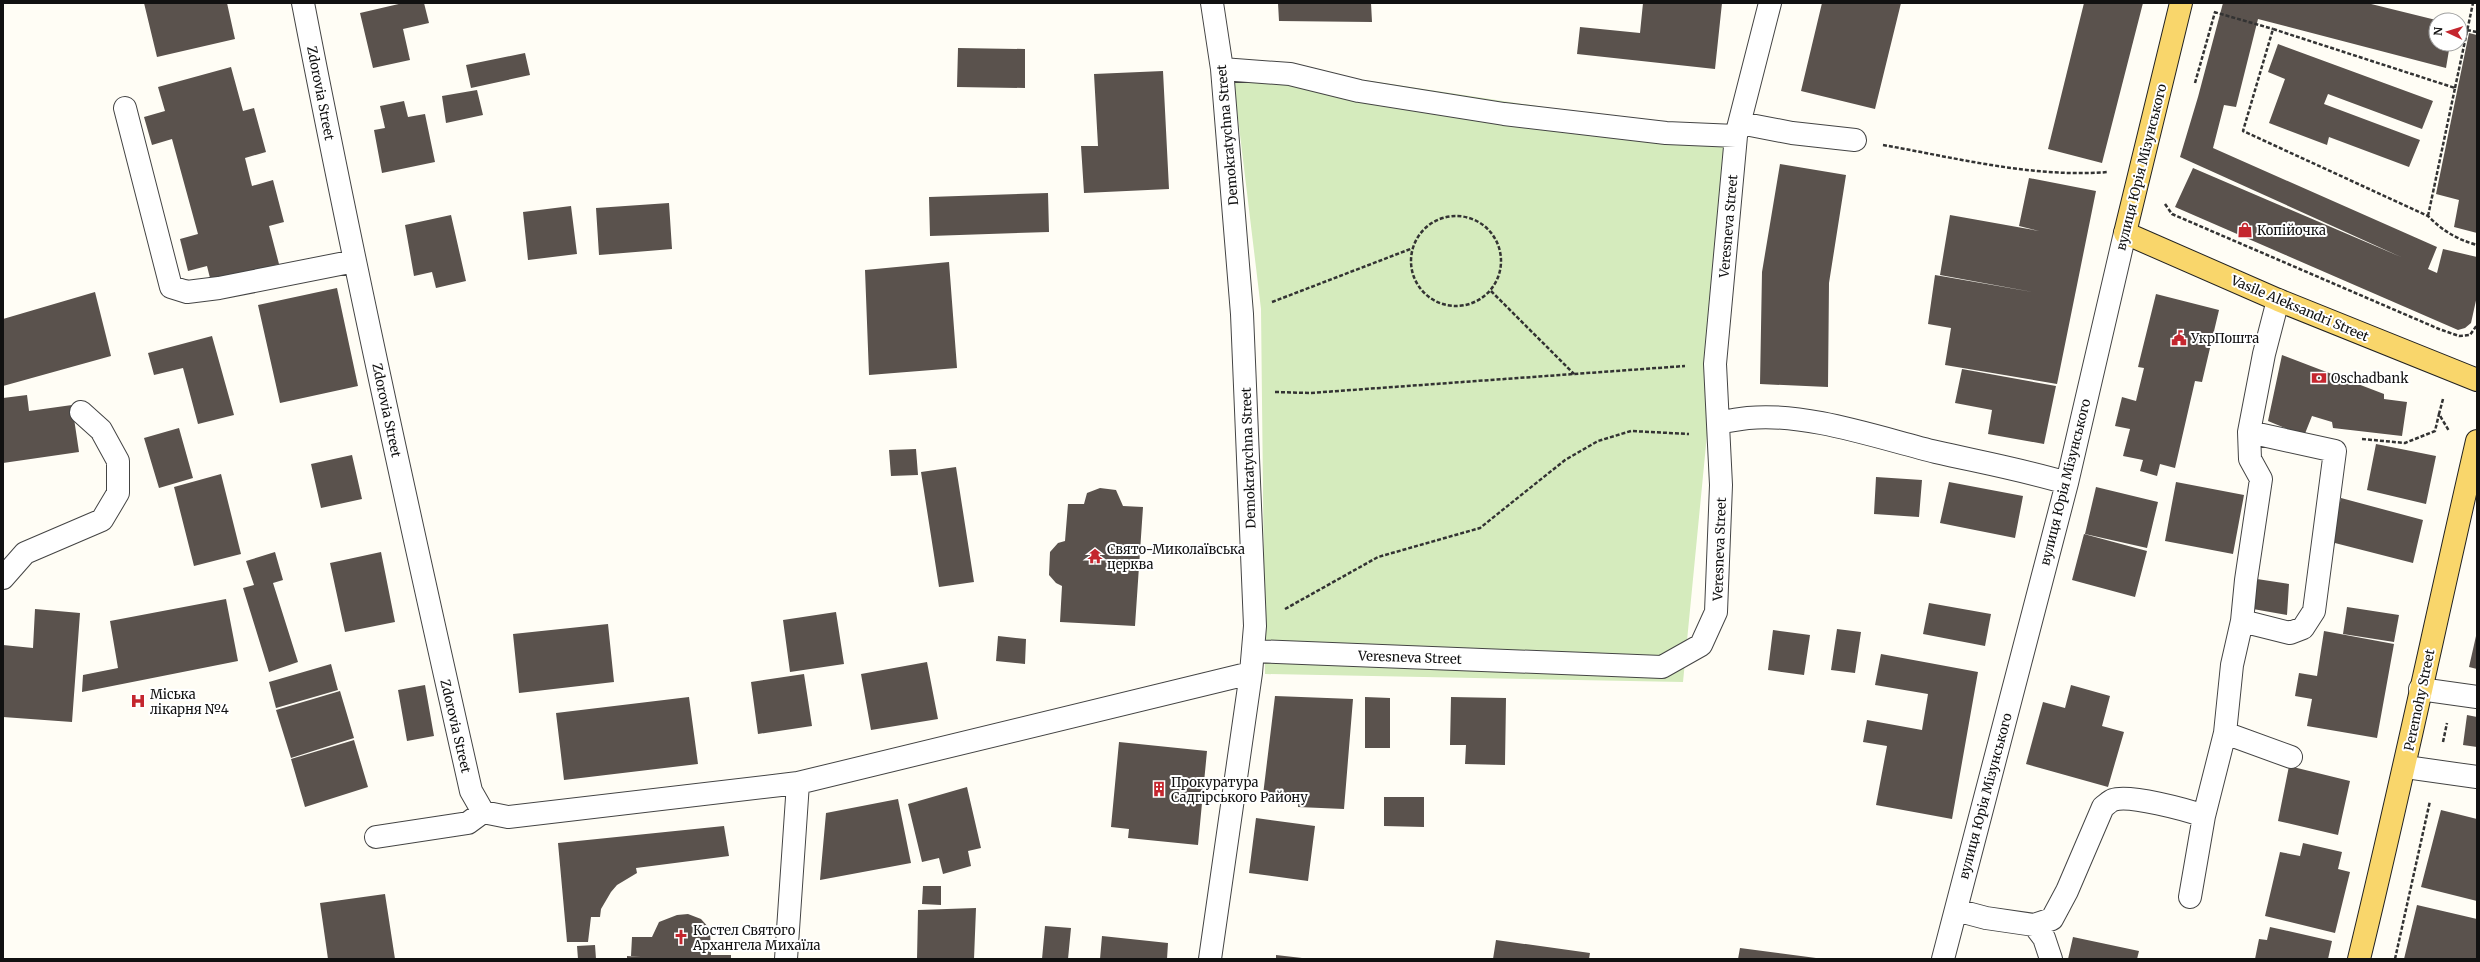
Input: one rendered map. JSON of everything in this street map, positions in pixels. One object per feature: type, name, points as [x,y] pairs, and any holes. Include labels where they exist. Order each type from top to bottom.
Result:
[{"type":"main road","name":"вулиця Юрія Мізунського","points":[[2125,233],[2181,3]]},
{"type":"main road","name":"Vasile Aleksandri Street","points":[[2125,233],[2278,300],[2477,380]]},
{"type":"main road","name":"Peremohy Street","points":[[2359,959],[2406,767],[2420,688],[2477,441]]},
{"type":"street","name":"Zdorovia Street","points":[[303,3],[355,261],[470,791],[483,812]]},
{"type":"street","name":"Demokratychna Street","points":[[1210,959],[1252,673],[1255,626],[1242,314],[1222,69],[1212,3]]},
{"type":"street","name":"Veresneva Street","points":[[1254,651],[1662,667],[1701,645],[1716,612],[1721,485],[1716,364],[1738,129],[1770,3]]},
{"type":"street","points":[[1222,69],[1290,74],[1359,91],[1504,114],[1666,133],[1738,129],[1855,140]]},
{"type":"street","points":[[125,108],[171,287],[186,292],[219,288],[355,261]]},
{"type":"street","name":"вулиця Юрія Мізунського","points":[[1943,959],[2067,483],[2125,233]]},
{"type":"street","points":[[2190,897],[2204,816],[2225,733],[2232,665],[2242,621],[2247,572],[2261,479],[2250,459],[2249,432],[2264,354],[2278,300]]},
{"type":"street","points":[[3,578],[26,553],[102,520],[118,493],[118,461],[101,430],[81,412]]},
{"type":"street","points":[[1718,430],[1748,418],[1778,418],[1851,429],[1936,452],[2024,470],[2067,483]]},
{"type":"street","points":[[2242,621],[2290,633],[2303,628],[2314,610],[2335,452],[2249,432]]},
{"type":"street","points":[[376,837],[468,823],[483,812],[508,817],[798,783],[1252,673]]},
{"type":"street","points":[[2420,688],[2477,697]]},
{"type":"street","points":[[2225,733],[2291,757]]},
{"type":"street","points":[[2406,767],[2477,777]]},
{"type":"street","points":[[786,959],[798,783]]},
{"type":"street","points":[[1956,910],[1986,918],[2034,925],[2052,918],[2103,807],[2114,799],[2126,799],[2181,807],[2204,816]]},
{"type":"street","points":[[2034,925],[2044,938],[2051,959]]},
{"type":"path","points":[[2468,26],[2473,3]]},
{"type":"path","points":[[2207,10],[2273,29],[2455,88]]},
{"type":"path","points":[[2194,88],[2214,12]]},
{"type":"path","points":[[2273,29],[2243,131],[2428,216],[2441,229],[2458,240],[2477,245]]},
{"type":"path","points":[[2428,216],[2462,52]]},
{"type":"path","points":[[1855,140],[2021,169],[2083,174],[2140,172]]},
{"type":"path","points":[[2166,200],[2165,206],[2172,214],[2439,329],[2459,336],[2470,335],[2477,325]]},
{"type":"path","points":[[1455,216],[1476,220],[1488,228],[1500,247],[1501,270],[1491,291],[1480,300],[1464,306],[1442,305],[1431,299],[1419,288],[1414,277],[1411,263],[1413,248],[1425,228],[1439,219],[1455,216]]},
{"type":"path","points":[[1242,314],[1413,248]]},
{"type":"path","points":[[1491,291],[1574,374]]},
{"type":"path","points":[[1246,391],[1310,393],[1716,364]]},
{"type":"path","points":[[2335,452],[2366,438],[2405,443],[2435,431],[2439,414]]},
{"type":"path","points":[[1255,626],[1378,557],[1480,528],[1565,460],[1598,442],[1631,431],[1718,430]]},
{"type":"green space","points":[[1231,60],[1736,136],[1683,682],[1265,674],[1261,309]]},
{"type":"building","points":[[144,3],[227,3],[235,39],[157,57]]},
{"type":"building","points":[[403,3],[424,3],[429,23],[403,29],[410,60],[373,68],[360,13]]},
{"type":"building","points":[[1278,3],[1371,3],[1372,22],[1279,21]]},
{"type":"building","points":[[1643,3],[1722,3],[1715,69],[1577,54],[1580,27],[1640,33]]},
{"type":"building","points":[[1822,3],[1901,3],[1875,109],[1801,91]]},
{"type":"building","points":[[2084,3],[2143,3],[2102,163],[2048,149]]},
{"type":"building","points":[[2223,3],[2367,3],[2428,18],[2428,52],[2449,52],[2446,68],[2258,19],[2236,107],[2224,105],[2213,148],[2437,247],[2428,269],[2437,273],[2443,249],[2477,257],[2477,296],[2471,323],[2465,328],[2458,330],[2175,207],[2193,168],[2401,257],[2180,157],[2198,97]]},
{"type":"building","points":[[2469,33],[2477,35],[2477,233],[2454,227],[2459,200],[2436,194],[2465,52],[2468,52]]},
{"type":"building","points":[[2278,44],[2433,101],[2422,129],[2328,94],[2324,104],[2420,140],[2409,167],[2329,137],[2327,145],[2269,123],[2285,79],[2268,72]]},
{"type":"building","points":[[958,48],[1025,49],[1025,88],[957,87]]},
{"type":"building","points":[[525,53],[530,75],[471,88],[466,65]]},
{"type":"building","points":[[231,67],[243,111],[254,108],[266,152],[245,158],[252,186],[273,180],[284,222],[269,226],[279,264],[211,282],[207,266],[188,271],[180,239],[198,234],[172,139],[152,145],[144,117],[165,111],[158,87]]},
{"type":"building","points":[[1163,71],[1169,189],[1084,193],[1081,146],[1098,146],[1094,74]]},
{"type":"building","points":[[477,90],[483,115],[446,123],[442,96]]},
{"type":"building","points":[[404,101],[408,117],[425,114],[435,162],[382,173],[374,130],[385,128],[380,106]]},
{"type":"building","points":[[1780,164],[1846,175],[1829,283],[1828,387],[1760,384],[1762,272]]},
{"type":"building","points":[[2029,178],[2096,191],[2057,384],[1945,365],[1951,328],[1928,324],[1935,275],[2049,295],[1940,275],[1950,215],[2039,231],[2019,226]]},
{"type":"building","points":[[1048,193],[1049,232],[930,236],[929,197]]},
{"type":"building","points":[[669,203],[672,249],[599,255],[596,208]]},
{"type":"building","points":[[571,206],[577,254],[528,260],[523,212]]},
{"type":"building","points":[[451,215],[466,281],[436,288],[432,272],[414,276],[405,225]]},
{"type":"building","points":[[949,262],[957,368],[869,375],[865,270]]},
{"type":"building","points":[[337,288],[358,386],[280,403],[258,305]]},
{"type":"building","points":[[95,292],[111,356],[3,386],[3,319]]},
{"type":"building","points":[[2156,294],[2219,310],[2202,382],[2195,381],[2175,468],[2160,464],[2157,476],[2140,471],[2143,460],[2123,456],[2130,429],[2115,426],[2122,397],[2136,401],[2144,368],[2138,367]]},
{"type":"building","points":[[212,336],[234,415],[198,424],[183,368],[154,375],[148,353]]},
{"type":"building","points":[[2282,355],[2384,394],[2384,399],[2407,402],[2402,436],[2333,428],[2332,422],[2312,416],[2304,436],[2268,421]]},
{"type":"building","points":[[1962,369],[2056,386],[2044,444],[1988,434],[1992,410],[1955,403]]},
{"type":"building","points":[[27,395],[29,411],[72,405],[79,452],[3,463],[3,398]]},
{"type":"building","points":[[179,428],[193,478],[159,488],[144,438]]},
{"type":"building","points":[[2376,444],[2436,456],[2426,504],[2367,490]]},
{"type":"building","points":[[916,449],[918,475],[891,476],[889,450]]},
{"type":"building","points":[[352,455],[362,499],[321,508],[311,464]]},
{"type":"building","points":[[956,467],[974,582],[939,587],[921,472]]},
{"type":"building","points":[[221,474],[241,554],[194,566],[174,487]]},
{"type":"building","points":[[1876,477],[1922,480],[1919,517],[1874,514]]},
{"type":"building","points":[[1949,482],[2023,496],[2015,538],[1940,523]]},
{"type":"building","points":[[2176,482],[2244,495],[2233,554],[2165,541]]},
{"type":"building","points":[[2096,487],[2158,502],[2147,548],[2085,534]]},
{"type":"building","name":"Свято-Миколаївська церква","points":[[1100,488],[1116,490],[1123,506],[1143,507],[1135,626],[1060,622],[1062,586],[1056,583],[1049,575],[1050,552],[1058,543],[1065,541],[1068,504],[1084,504],[1087,493]]},
{"type":"building","points":[[2341,498],[2423,520],[2413,563],[2331,542]]},
{"type":"building","points":[[2084,534],[2147,551],[2135,597],[2072,580]]},
{"type":"building","points":[[275,552],[283,580],[273,583],[298,662],[269,672],[243,588],[254,585],[246,561]]},
{"type":"building","points":[[381,552],[395,622],[345,632],[330,563]]},
{"type":"building","points":[[2257,579],[2289,584],[2287,615],[2253,609]]},
{"type":"building","points":[[226,599],[238,661],[82,692],[83,675],[118,668],[110,621]]},
{"type":"building","points":[[1929,603],[1991,614],[1985,646],[1923,634]]},
{"type":"building","points":[[2347,607],[2399,615],[2394,642],[2343,634]]},
{"type":"building","points":[[35,609],[80,613],[72,722],[3,717],[3,645],[33,648]]},
{"type":"building","points":[[836,612],[844,664],[790,672],[783,620]]},
{"type":"building","points":[[608,624],[614,682],[519,693],[513,634]]},
{"type":"building","points":[[1837,629],[1861,632],[1855,673],[1831,670]]},
{"type":"building","points":[[1773,630],[1810,635],[1804,675],[1768,670]]},
{"type":"building","points":[[2324,631],[2394,644],[2377,738],[2307,726],[2312,699],[2295,696],[2299,673],[2317,676]]},
{"type":"building","points":[[998,636],[1026,639],[1025,664],[996,661]]},
{"type":"building","points":[[2477,636],[2477,669],[2469,667]]},
{"type":"building","points":[[1881,654],[1978,672],[1952,819],[1876,805],[1887,746],[1863,742],[1867,720],[1922,730],[1928,694],[1875,685]]},
{"type":"building","points":[[927,662],[938,719],[871,730],[861,674]]},
{"type":"building","points":[[331,664],[338,690],[276,708],[269,682]]},
{"type":"building","points":[[804,674],[812,726],[758,734],[751,682]]},
{"type":"building","points":[[425,685],[434,736],[407,741],[398,690]]},
{"type":"building","points":[[2071,685],[2110,696],[2102,726],[2124,732],[2108,787],[2026,764],[2043,702],[2065,708]]},
{"type":"building","points":[[340,691],[354,738],[291,758],[276,710]]},
{"type":"building","points":[[1275,696],[1353,699],[1344,809],[1298,807],[1299,797],[1263,795]]},
{"type":"building","points":[[689,697],[698,764],[564,780],[556,713]]},
{"type":"building","points":[[1365,697],[1390,698],[1390,748],[1365,748]]},
{"type":"building","points":[[1451,697],[1506,698],[1505,765],[1465,764],[1466,745],[1450,745]]},
{"type":"building","points":[[2467,715],[2477,717],[2477,747],[2463,745]]},
{"type":"building","points":[[354,740],[368,787],[305,807],[291,759]]},
{"type":"building","name":"Прокуратура Садгірського Району","points":[[1119,742],[1207,751],[1198,845],[1128,838],[1129,829],[1111,827]]},
{"type":"building","points":[[2289,766],[2350,781],[2338,835],[2278,821]]},
{"type":"building","points":[[967,787],[981,848],[968,851],[971,866],[943,874],[939,858],[922,862],[908,804]]},
{"type":"building","points":[[1384,797],[1424,797],[1424,827],[1384,826]]},
{"type":"building","points":[[898,799],[911,863],[820,880],[826,813]]},
{"type":"building","points":[[2441,810],[2477,819],[2477,901],[2421,887]]},
{"type":"building","points":[[1256,818],[1315,826],[1308,881],[1249,873]]},
{"type":"building","points":[[724,826],[729,856],[636,868],[637,873],[617,885],[611,892],[601,909],[600,917],[591,917],[588,942],[567,942],[558,843]]},
{"type":"building","points":[[2303,843],[2342,852],[2338,869],[2350,872],[2335,933],[2265,916],[2280,852],[2300,856]]},
{"type":"building","points":[[923,886],[941,886],[941,905],[922,904]]},
{"type":"building","points":[[385,894],[395,959],[328,959],[320,903]]},
{"type":"building","points":[[2417,905],[2477,919],[2477,959],[2404,959]]},
{"type":"building","points":[[976,908],[974,959],[917,959],[918,910]]},
{"type":"building","name":"Костел Святого Архангела Михаїла","points":[[688,914],[701,919],[710,929],[711,955],[731,955],[731,959],[627,959],[627,956],[641,957],[631,956],[632,937],[652,937],[659,922],[677,915]]},
{"type":"building","points":[[1045,926],[1071,928],[1068,959],[1042,959]]},
{"type":"building","points":[[2270,927],[2332,941],[2328,959],[2255,959],[2259,939],[2267,940]]},
{"type":"building","points":[[1102,936],[1168,943],[1167,959],[1100,959]]},
{"type":"building","points":[[2073,937],[2139,951],[2137,959],[2068,959]]},
{"type":"building","points":[[1496,940],[1590,953],[1589,959],[1493,959]]},
{"type":"building","points":[[595,945],[596,959],[578,959],[577,946]]},
{"type":"building","points":[[1740,948],[1816,958],[1816,959],[1738,959]]},
{"type":"building","points":[[1276,955],[1302,958],[1302,959],[1276,959]]},
{"type":"place","name":"Копійочка","points":[[2245,230]]},
{"type":"place","name":"УкрПошта","points":[[2179,338]]},
{"type":"place","name":"Oschadbank","points":[[2319,378]]},
{"type":"place","name":"Свято-Миколаївська церква","points":[[1095,556]]},
{"type":"place","name":"Міська лікарня №4","points":[[138,701]]},
{"type":"place","name":"Прокуратура Садгірського Району","points":[[1159,789]]},
{"type":"place","name":"Костел Святого Архангела Михаїла","points":[[681,937]]}]
